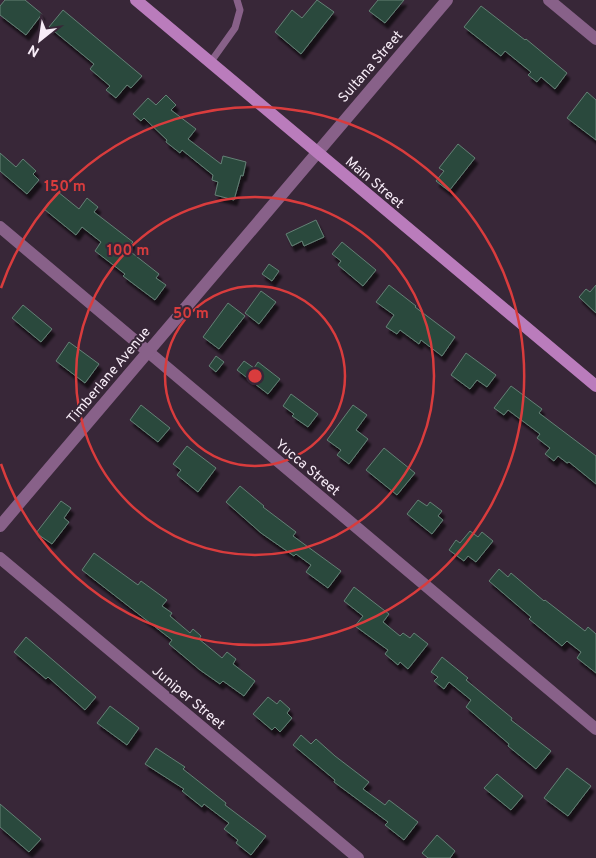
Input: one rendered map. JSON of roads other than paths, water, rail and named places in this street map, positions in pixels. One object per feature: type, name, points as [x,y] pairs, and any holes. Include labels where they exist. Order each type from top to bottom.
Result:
[{"type":"main road","name":"Main Street","points":[[136,0],[596,386]]},
{"type":"street","name":"Sultana Street","points":[[316,152],[447,0]]},
{"type":"street","points":[[549,0],[596,39]]},
{"type":"street","name":"Timberlane Avenue","points":[[0,526],[316,152]]},
{"type":"street","name":"Yucca Street","points":[[0,227],[596,729]]},
{"type":"street","name":"Juniper Street","points":[[0,558],[358,858]]},
{"type":"lane","points":[[210,63],[235,28],[240,10],[237,0]]}]
